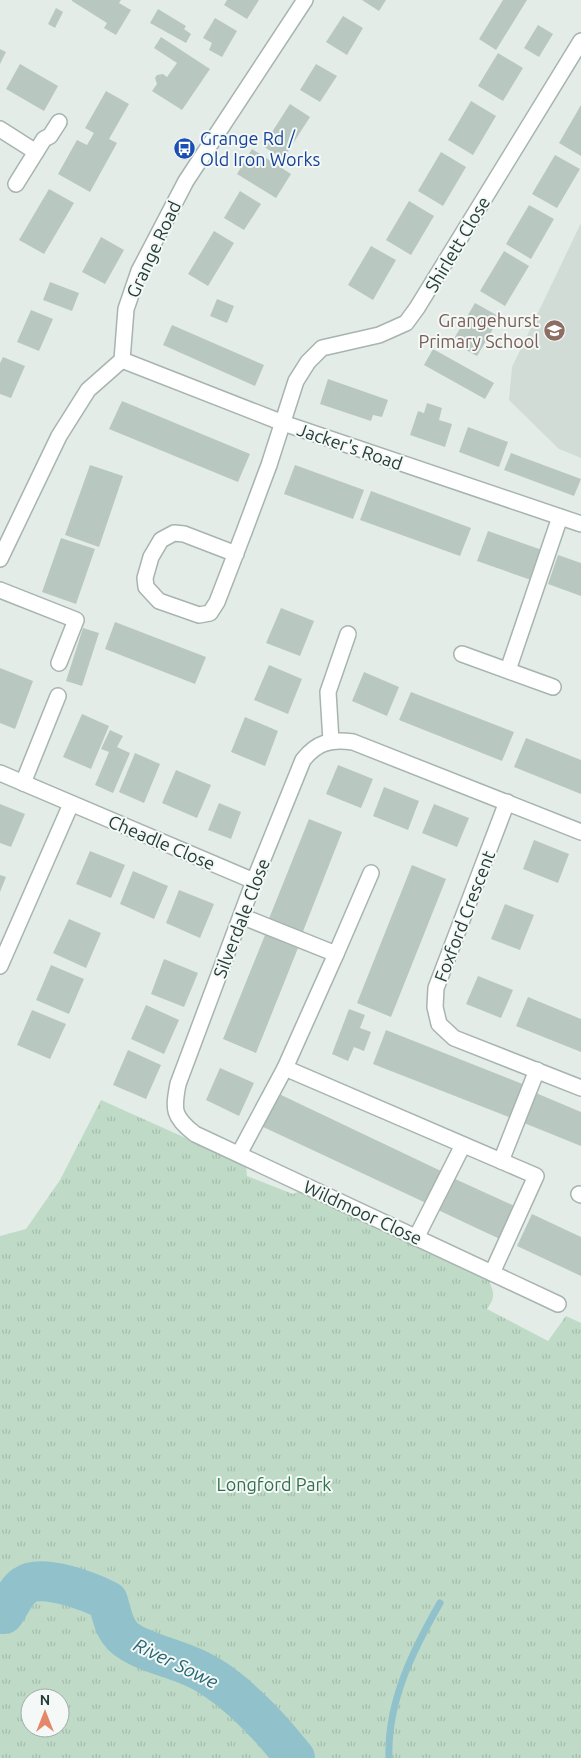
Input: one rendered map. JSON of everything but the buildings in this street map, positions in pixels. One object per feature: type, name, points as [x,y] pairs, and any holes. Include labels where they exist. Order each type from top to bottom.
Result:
[{"type":"street","name":"Grange Road","points":[[122,360],[126,308],[139,271],[186,181],[306,0]]},
{"type":"street","name":"Shirlett Close","points":[[236,554],[269,465],[296,381],[308,362],[322,348],[380,335],[406,323],[581,41]]},
{"type":"street","points":[[16,184],[44,139],[50,136],[59,122]]},
{"type":"street","points":[[0,129],[36,152]]},
{"type":"street","name":"Jacker's Road","points":[[122,360],[283,423],[581,524]]},
{"type":"street","points":[[0,559],[59,436],[88,390],[122,360]]},
{"type":"street","points":[[508,670],[560,517]]},
{"type":"street","points":[[174,533],[184,534],[236,554],[217,602],[210,613],[199,615],[159,601],[146,587],[145,578],[151,557],[161,540],[174,533]]},
{"type":"street","points":[[0,590],[76,620],[59,663]]},
{"type":"street","points":[[348,634],[328,692],[331,741],[353,742],[581,832]]},
{"type":"street","points":[[462,654],[554,687]]},
{"type":"street","points":[[22,783],[58,696]]},
{"type":"street","name":"Silverdale Close","points":[[175,1112],[178,1084],[254,881],[303,760],[310,751],[321,744],[331,741]]},
{"type":"street","name":"Cheadle Close","points":[[0,773],[254,881]]},
{"type":"street","name":"Foxford Crescent","points":[[507,802],[436,988],[435,1007],[438,1024],[454,1038],[581,1088]]},
{"type":"street","points":[[0,966],[71,804]]},
{"type":"street","points":[[239,1154],[285,1068],[371,873]]},
{"type":"street","points":[[241,916],[336,954]]},
{"type":"street","points":[[285,1068],[536,1176],[492,1274]]},
{"type":"street","points":[[501,1161],[537,1070]]},
{"type":"street","name":"Wildmoor Close","points":[[175,1112],[182,1124],[195,1134],[558,1304]]},
{"type":"street","points":[[416,1238],[463,1145]]},
{"type":"shaded area","name":"Grangehurst Primary School","points":[[581,223],[581,458],[559,449],[509,400],[512,367]]},
{"type":"green space","name":"Longford Park","points":[[101,1100],[246,1165],[247,1176],[293,1194],[300,1191],[488,1279],[493,1294],[492,1301],[487,1309],[548,1341],[566,1316],[581,1323],[581,1758],[0,1758],[0,1236],[26,1229],[60,1180]]},
{"type":"waterway","name":"River Sowe","points":[[0,1614],[4,1614],[16,1594],[25,1585],[33,1582],[43,1581],[66,1585],[108,1601],[112,1618],[125,1638],[141,1648],[193,1667],[216,1680],[258,1716],[295,1758]]},
{"type":"waterway","points":[[389,1758],[392,1717],[397,1697],[411,1658],[440,1603]]},
{"type":"place","name":"Grange Rd / Old Iron Works","points":[[184,148]]},
{"type":"place","name":"Grangehurst Primary School","points":[[555,330]]}]
